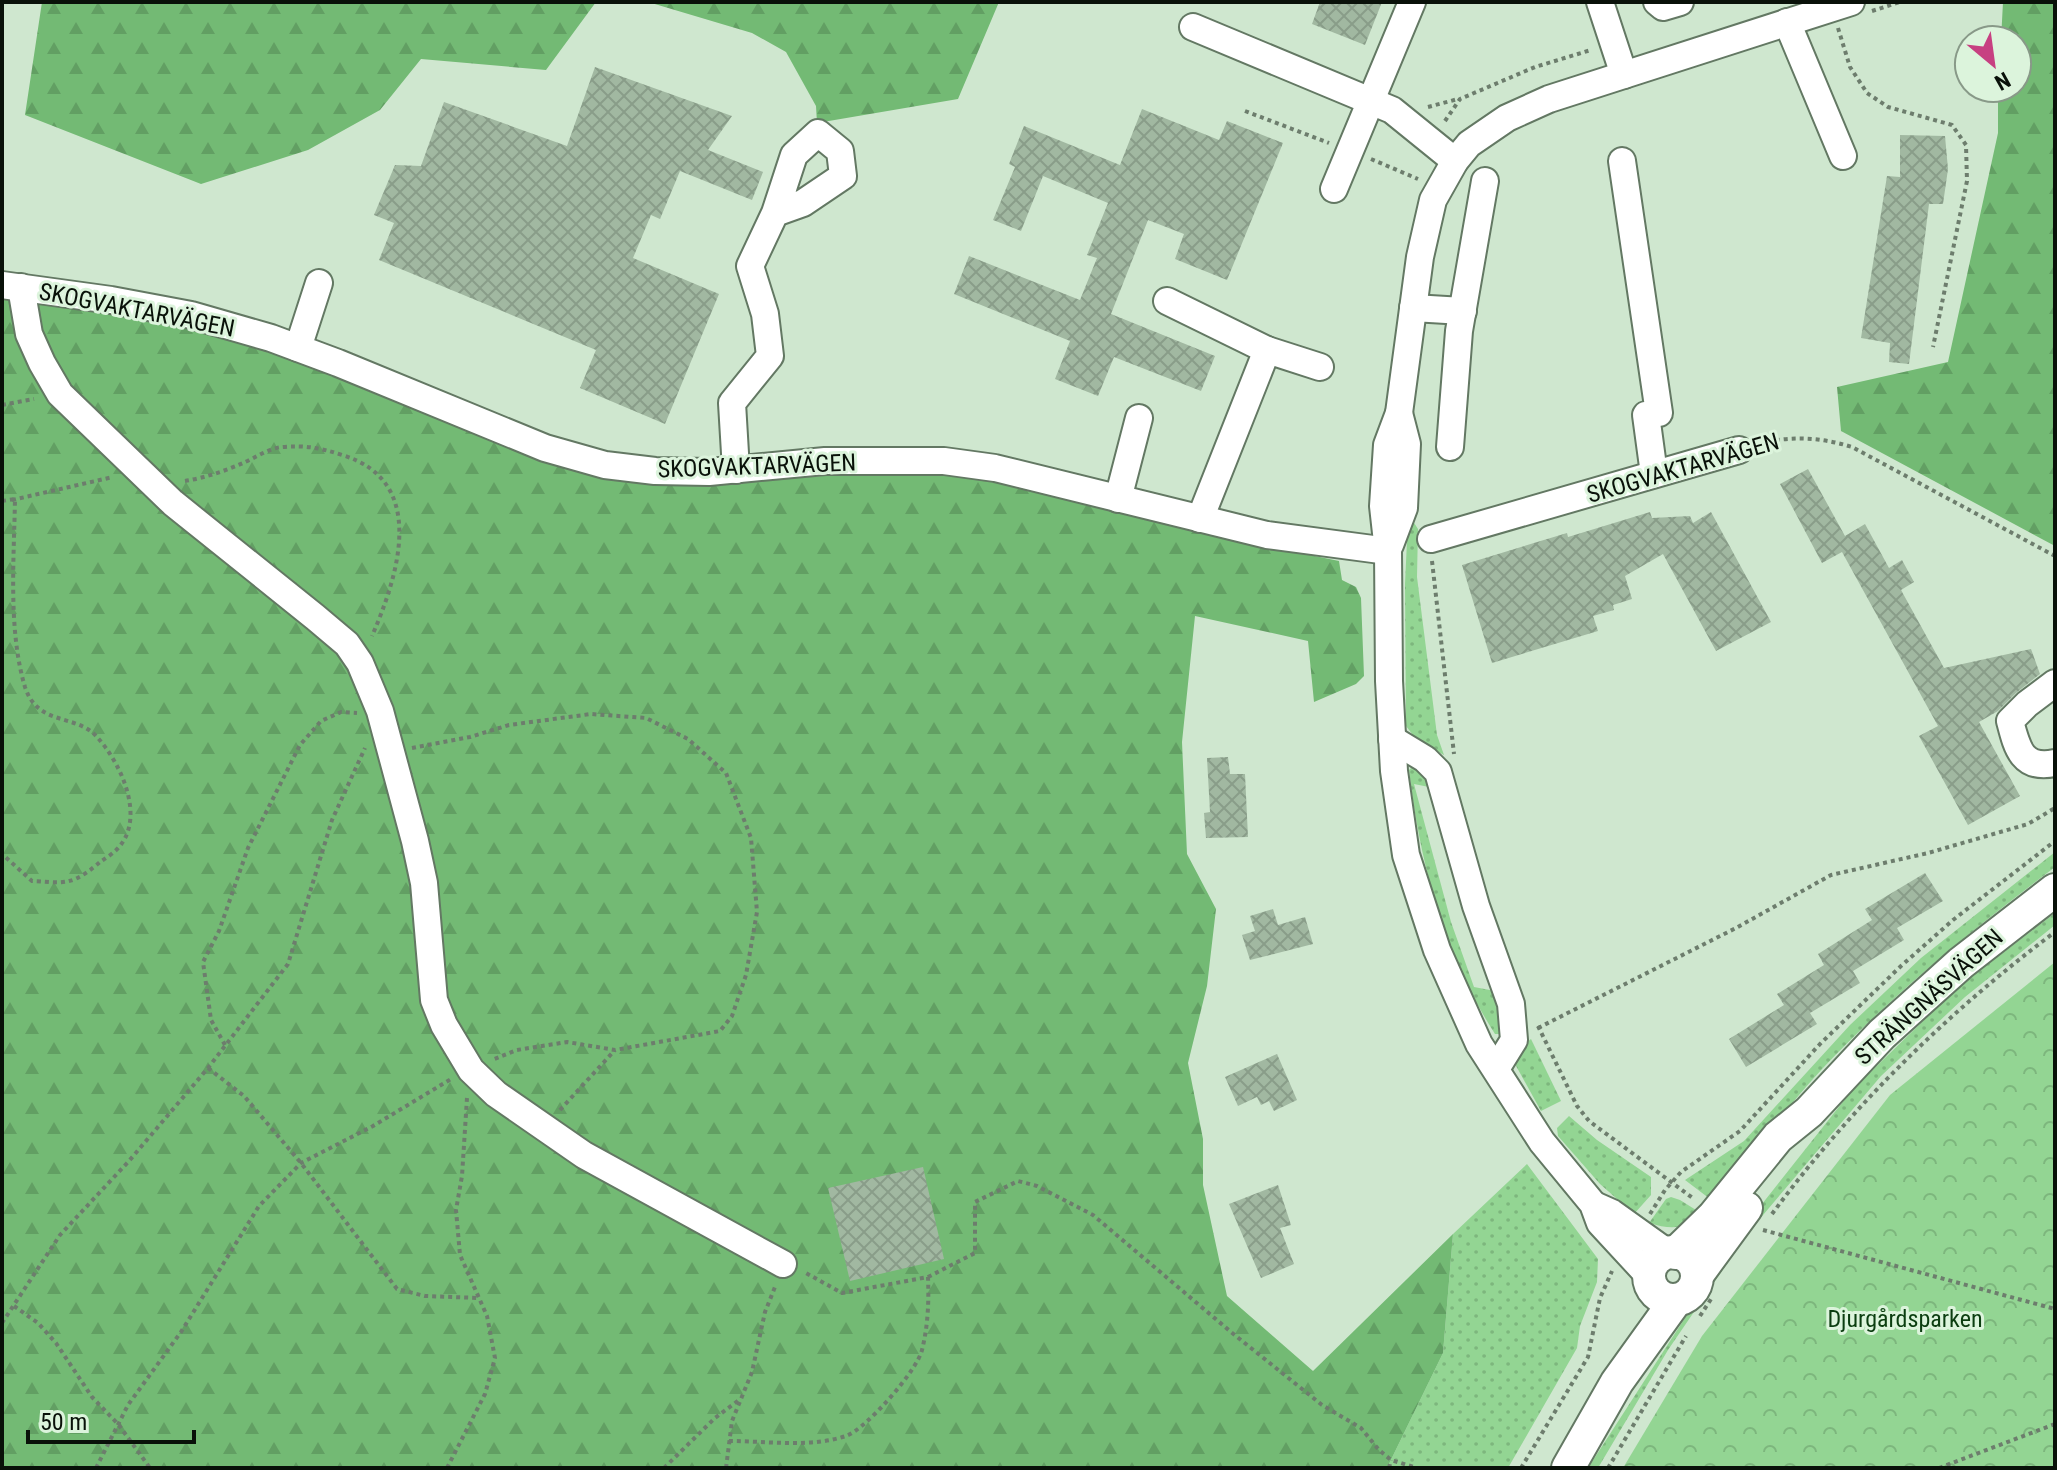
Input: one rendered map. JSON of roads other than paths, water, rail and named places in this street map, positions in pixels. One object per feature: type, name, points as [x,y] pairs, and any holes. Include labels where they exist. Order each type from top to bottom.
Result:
[{"type":"main road","name":"STRÄNGNÄSVÄGEN","points":[[1568,1468],[1678,1282],[1793,1149],[1809,1112],[1882,1034],[1961,963],[2055,890]]},
{"type":"street","points":[[1334,189],[1412,2]]},
{"type":"street","points":[[1600,2],[1624,75]]},
{"type":"street","points":[[1657,2],[1663,7],[1680,2]]},
{"type":"street","points":[[1678,1282],[1612,1213],[1593,1204],[1542,1142],[1479,1044],[1437,950],[1406,855],[1394,771],[1389,681],[1388,551],[1383,506],[1387,445],[1399,413],[1420,257],[1433,200],[1455,161],[1469,144],[1507,118],[1549,99],[1787,22],[1849,13]]},
{"type":"street","points":[[1787,22],[1843,156]]},
{"type":"street","points":[[1193,27],[1392,110],[1455,161]]},
{"type":"street","points":[[1622,161],[1653,414],[1654,474]]},
{"type":"street","points":[[1450,447],[1463,311],[1485,181]]},
{"type":"street","points":[[736,470],[732,403],[770,356],[765,314],[750,266],[775,213]]},
{"type":"street","points":[[298,348],[319,283]]},
{"type":"street","points":[[12,286],[29,334],[60,394],[147,478],[347,644],[360,663],[380,713],[424,883],[434,1000],[444,1025],[469,1068],[496,1094],[584,1155],[783,1264]]},
{"type":"street","name":"SKOGVAKTARVÄGEN","points":[[12,286],[191,315],[298,348],[545,448],[605,465],[655,471],[736,470],[825,461],[944,461],[995,468],[1267,535],[1388,551]]},
{"type":"street","points":[[1167,301],[1267,350],[1320,367]]},
{"type":"street","points":[[1413,308],[1463,311]]},
{"type":"street","points":[[1200,519],[1267,350]]},
{"type":"street","points":[[1118,499],[1139,418]]},
{"type":"street","name":"SKOGVAKTARVÄGEN","points":[[1431,539],[1739,450]]},
{"type":"street","points":[[2055,683],[2010,721],[2016,744],[2028,762],[2041,766],[2055,763]]},
{"type":"street","points":[[1392,739],[1425,759],[1438,772],[1476,906],[1511,1004],[1514,1040],[1496,1069]]},
{"type":"park label","name":"Djurgårdsparken","points":[[1905,1319]]}]
